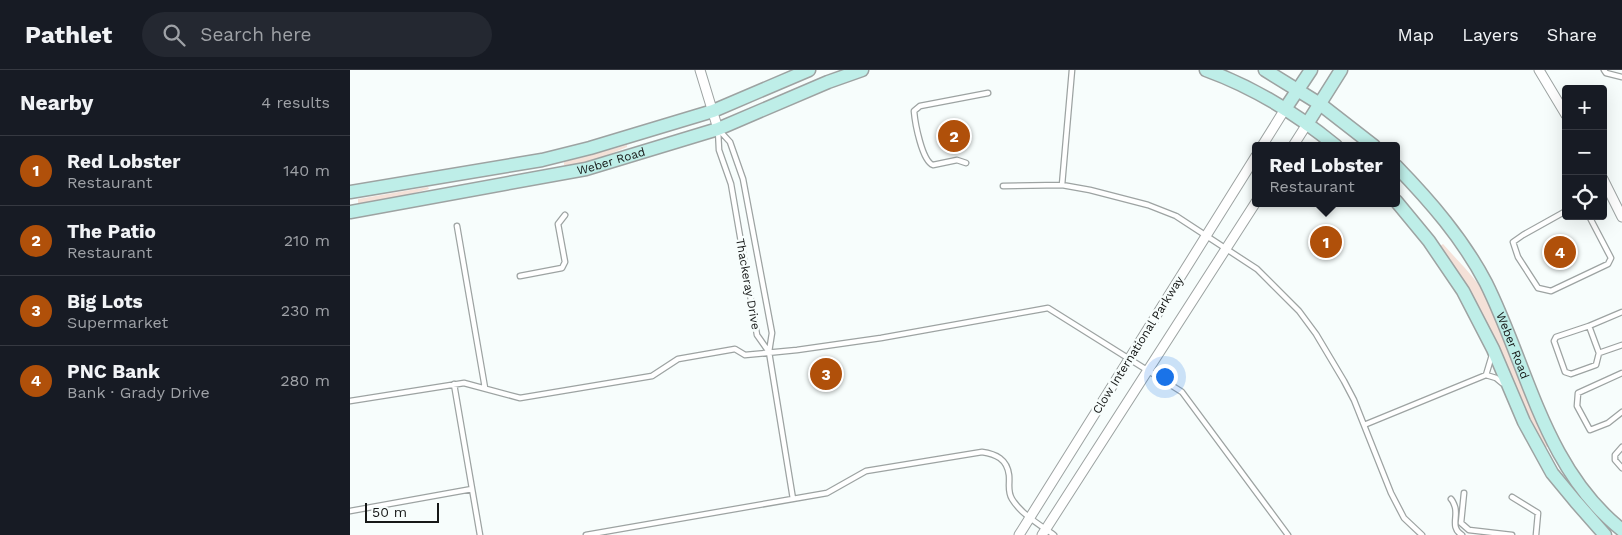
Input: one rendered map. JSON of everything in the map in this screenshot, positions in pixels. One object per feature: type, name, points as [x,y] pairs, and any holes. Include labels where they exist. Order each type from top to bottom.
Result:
[{"type":"main road","name":"Weber Road","points":[[350,192],[542,160],[590,148],[713,110],[809,70]]},
{"type":"main road","name":"Weber Road","points":[[350,212],[586,169],[718,129],[828,82],[862,70]]},
{"type":"main road","points":[[1206,70],[1228,78],[1285,109],[1331,142]]},
{"type":"main road","points":[[1265,70],[1320,104],[1369,142]]},
{"type":"main road","points":[[1285,109],[1311,70]]},
{"type":"main road","points":[[1307,124],[1341,70]]},
{"type":"main road","name":"Weber Road","points":[[1400,170],[1440,212],[1470,257],[1485,282],[1501,316],[1542,419],[1558,451],[1585,493],[1622,530]]},
{"type":"main road","name":"Weber Road","points":[[1400,206],[1451,272],[1492,349],[1525,423],[1552,473],[1605,535]]},
{"type":"street","name":"Thackeray Drive","points":[[700,70],[718,129]]},
{"type":"street","points":[[1539,70],[1562,108]]},
{"type":"street","points":[[1264,142],[1285,109]]},
{"type":"street","points":[[1296,142],[1307,124]]},
{"type":"street","name":"Clow International Parkway","points":[[1019,535],[1252,162]]},
{"type":"street","points":[[1607,194],[1618,200],[1622,217]]},
{"type":"street","name":"Clow International Parkway","points":[[1044,532],[1253,207]]},
{"type":"lane","points":[[1062,185],[1072,70]]},
{"type":"lane","points":[[1604,70],[1606,73],[1622,77]]},
{"type":"lane","points":[[966,163],[957,160],[933,165],[929,164],[919,136],[914,111],[920,106],[988,93]]},
{"type":"lane","name":"Thackeray Drive","points":[[718,129],[719,150],[730,184],[757,335],[769,352],[793,499]]},
{"type":"lane","points":[[718,129],[730,142],[743,179],[772,333],[769,352]]},
{"type":"lane","points":[[1003,186],[1062,185],[1148,205],[1176,216],[1257,269],[1299,311],[1316,334],[1344,381],[1391,493],[1404,518],[1422,535]]},
{"type":"lane","points":[[1562,213],[1514,242],[1518,257],[1538,288],[1551,292],[1608,264],[1611,258],[1590,220]]},
{"type":"lane","points":[[520,276],[562,268],[564,266],[565,262],[558,224],[565,215]]},
{"type":"lane","points":[[457,226],[485,388]]},
{"type":"lane","points":[[350,401],[464,383],[520,398],[652,376],[678,359],[735,349],[745,356],[882,338],[1048,308],[1182,392],[1288,535]]},
{"type":"lane","points":[[1589,326],[1599,353],[1596,365],[1571,374],[1565,372],[1554,341],[1556,337],[1622,312]]},
{"type":"lane","points":[[1599,353],[1622,344]]},
{"type":"lane","points":[[1486,375],[1492,349]]},
{"type":"lane","points":[[1622,374],[1578,392],[1577,406],[1590,430],[1608,423],[1622,412]]},
{"type":"lane","points":[[1364,426],[1486,375],[1496,378],[1510,390]]},
{"type":"lane","points":[[454,384],[480,535]]},
{"type":"lane","points":[[1622,447],[1615,455],[1615,460],[1622,468]]},
{"type":"lane","points":[[586,535],[827,493],[866,471],[982,452],[996,454],[1006,464],[1011,498],[1044,532],[1054,535]]},
{"type":"lane","points":[[350,511],[472,490]]},
{"type":"lane","points":[[1464,493],[1461,523],[1469,530],[1512,535]]},
{"type":"lane","points":[[1512,497],[1538,513],[1535,535]]},
{"type":"lane","points":[[1451,499],[1456,508],[1454,524],[1458,533],[1462,535]]},
{"type":"shaded area","points":[[627,145],[627,147],[596,159],[580,164],[564,165],[564,162]]},
{"type":"shaded area","points":[[428,187],[429,189],[395,198],[358,205],[358,199]]},
{"type":"shaded area","points":[[1443,244],[1479,285],[1492,309],[1548,446],[1545,448],[1468,290],[1440,246]]},
{"type":"place","name":"The Patio","points":[[954,136]]},
{"type":"place","name":"Red Lobster","points":[[1326,242]]},
{"type":"place","name":"PNC Bank","points":[[1560,252]]},
{"type":"place","name":"Big Lots","points":[[826,374]]}]
